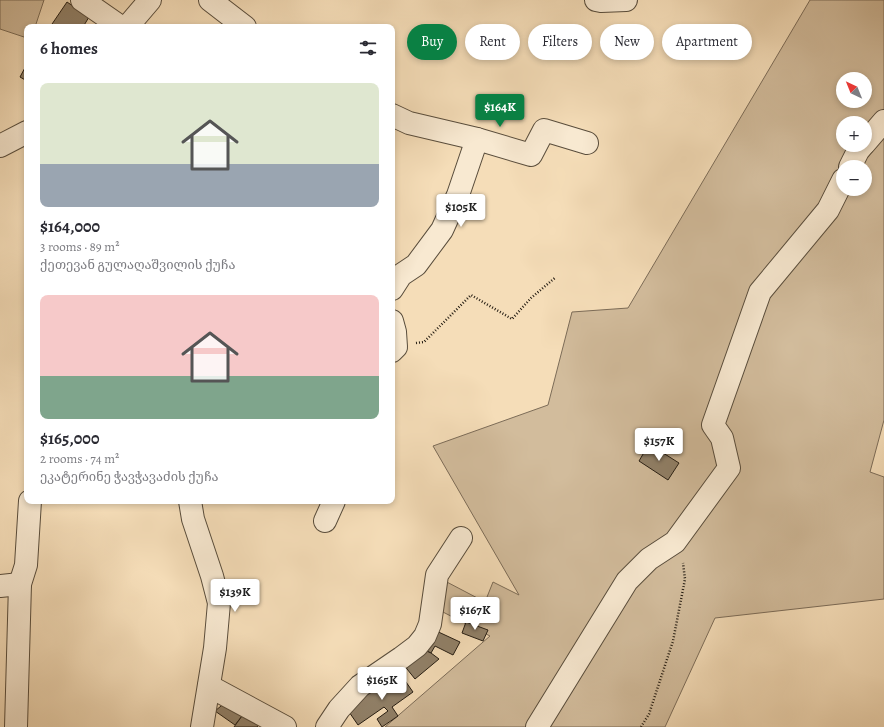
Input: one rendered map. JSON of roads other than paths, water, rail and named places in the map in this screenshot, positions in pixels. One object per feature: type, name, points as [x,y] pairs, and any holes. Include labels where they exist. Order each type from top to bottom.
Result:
[{"type":"street","points":[[82,0],[117,24]]},
{"type":"street","points":[[130,24],[150,0]]},
{"type":"street","points":[[210,0],[241,24]]},
{"type":"street","points":[[596,0],[626,0]]},
{"type":"street","points":[[395,116],[409,122],[477,139],[531,155],[544,130],[587,143]]},
{"type":"street","points":[[872,135],[884,122]]},
{"type":"street","points":[[0,146],[24,134]]},
{"type":"street","points":[[395,277],[416,265],[442,230],[458,195],[477,139]]},
{"type":"street","points":[[537,727],[627,581],[649,559],[674,542],[729,468],[722,438],[713,425],[760,292],[828,210],[836,194]]},
{"type":"street","points":[[16,727],[10,585],[26,565],[30,504]]},
{"type":"street","points":[[190,504],[193,519],[212,576],[219,603],[215,648],[202,727]]},
{"type":"street","points":[[325,521],[333,504]]},
{"type":"street","points":[[327,727],[339,709],[360,686],[417,646],[430,624],[438,575],[461,538]]},
{"type":"street","points":[[209,686],[285,727]]}]
